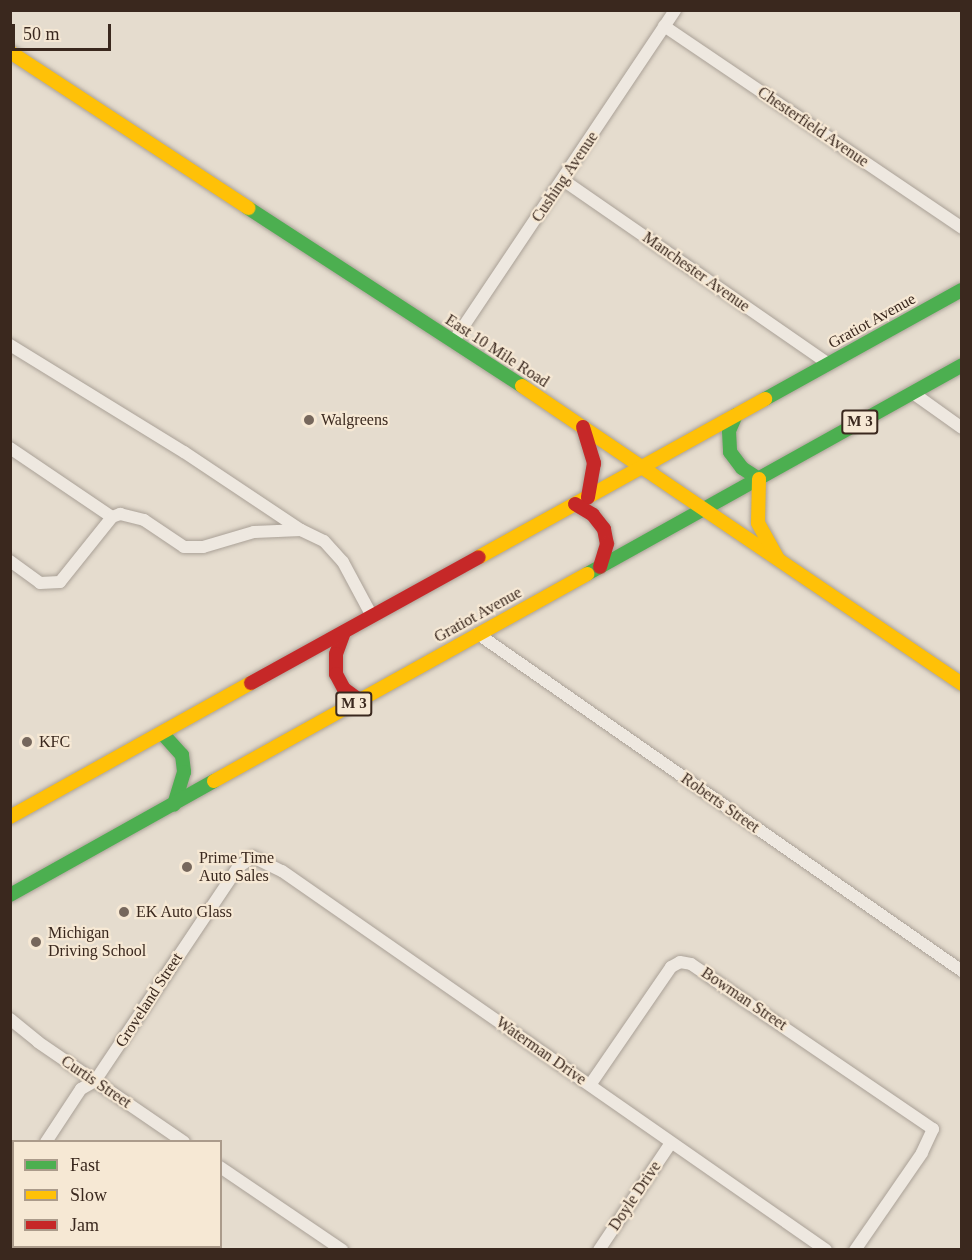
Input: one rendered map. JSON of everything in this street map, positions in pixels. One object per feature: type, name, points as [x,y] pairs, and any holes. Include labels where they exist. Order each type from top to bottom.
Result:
[{"type":"main road","name":"East 10 Mile Road","points":[[10,52],[583,427],[962,684]]},
{"type":"main road","name":"Gratiot Avenue","points":[[10,817],[962,290]]},
{"type":"main road","name":"Gratiot Avenue","points":[[10,895],[962,365]]},
{"type":"main road","points":[[736,415],[729,431],[730,452],[742,468],[759,478],[758,523],[778,560]]},
{"type":"main road","points":[[583,427],[594,463],[588,497]]},
{"type":"main road","points":[[575,504],[593,515],[604,529],[606,544],[600,567]]},
{"type":"main road","points":[[344,632],[336,654],[336,674],[344,689],[359,700]]},
{"type":"main road","points":[[162,733],[182,755],[184,772],[174,804]]},
{"type":"street","name":"Cushing Avenue","points":[[453,342],[675,10]]},
{"type":"street","name":"Chesterfield Avenue","points":[[664,26],[962,228]]},
{"type":"street","name":"Manchester Avenue","points":[[563,180],[829,364]]},
{"type":"street","points":[[10,345],[184,452],[301,530],[324,542],[343,562],[372,616]]},
{"type":"street","points":[[913,393],[962,428]]},
{"type":"street","points":[[10,448],[112,517]]},
{"type":"street","points":[[10,561],[40,583],[60,582],[112,517],[129,514],[144,520],[184,547],[203,547],[254,532],[301,530]]},
{"type":"street","name":"Roberts Street","points":[[478,634],[962,971]]},
{"type":"street","name":"Groveland Street","points":[[47,1140],[81,1089],[95,1081],[238,867],[253,857]]},
{"type":"street","name":"Waterman Drive","points":[[253,857],[282,872],[826,1250]]},
{"type":"street","name":"Bowman Street","points":[[590,1085],[671,967],[684,962],[904,1106],[933,1130],[922,1153],[855,1250]]},
{"type":"street","name":"Curtis Street","points":[[10,1019],[180,1140]]},
{"type":"street","name":"Doyle Drive","points":[[599,1250],[670,1143]]},
{"type":"street","points":[[222,1168],[342,1250]]},
{"type":"traffic: fast","points":[[248,208],[522,386]]},
{"type":"traffic: fast","points":[[765,399],[962,290]]},
{"type":"traffic: fast","points":[[587,574],[962,365]]},
{"type":"traffic: fast","points":[[736,415],[729,431],[730,452],[742,468],[759,479]]},
{"type":"traffic: fast","points":[[162,733],[182,755],[184,772],[174,804]]},
{"type":"traffic: fast","points":[[10,895],[214,781]]},
{"type":"traffic: slow","points":[[10,52],[248,208]]},
{"type":"traffic: slow","points":[[522,386],[962,684]]},
{"type":"traffic: slow","points":[[479,557],[765,399]]},
{"type":"traffic: slow","points":[[759,479],[758,523],[778,559]]},
{"type":"traffic: slow","points":[[214,781],[587,574]]},
{"type":"traffic: slow","points":[[10,817],[251,683]]},
{"type":"traffic: jam","points":[[583,427],[594,463],[588,497]]},
{"type":"traffic: jam","points":[[575,504],[593,515],[604,529],[607,544],[600,567]]},
{"type":"traffic: jam","points":[[251,683],[479,557]]},
{"type":"traffic: jam","points":[[344,632],[336,654],[336,674],[344,689],[359,700]]},
{"type":"place","name":"Walgreens","points":[[309,420]]},
{"type":"place","name":"KFC","points":[[27,742]]},
{"type":"place","name":"Prime Time Auto Sales","points":[[187,867]]},
{"type":"place","name":"EK Auto Glass","points":[[124,912]]},
{"type":"place","name":"Michigan Driving School","points":[[36,942]]}]
